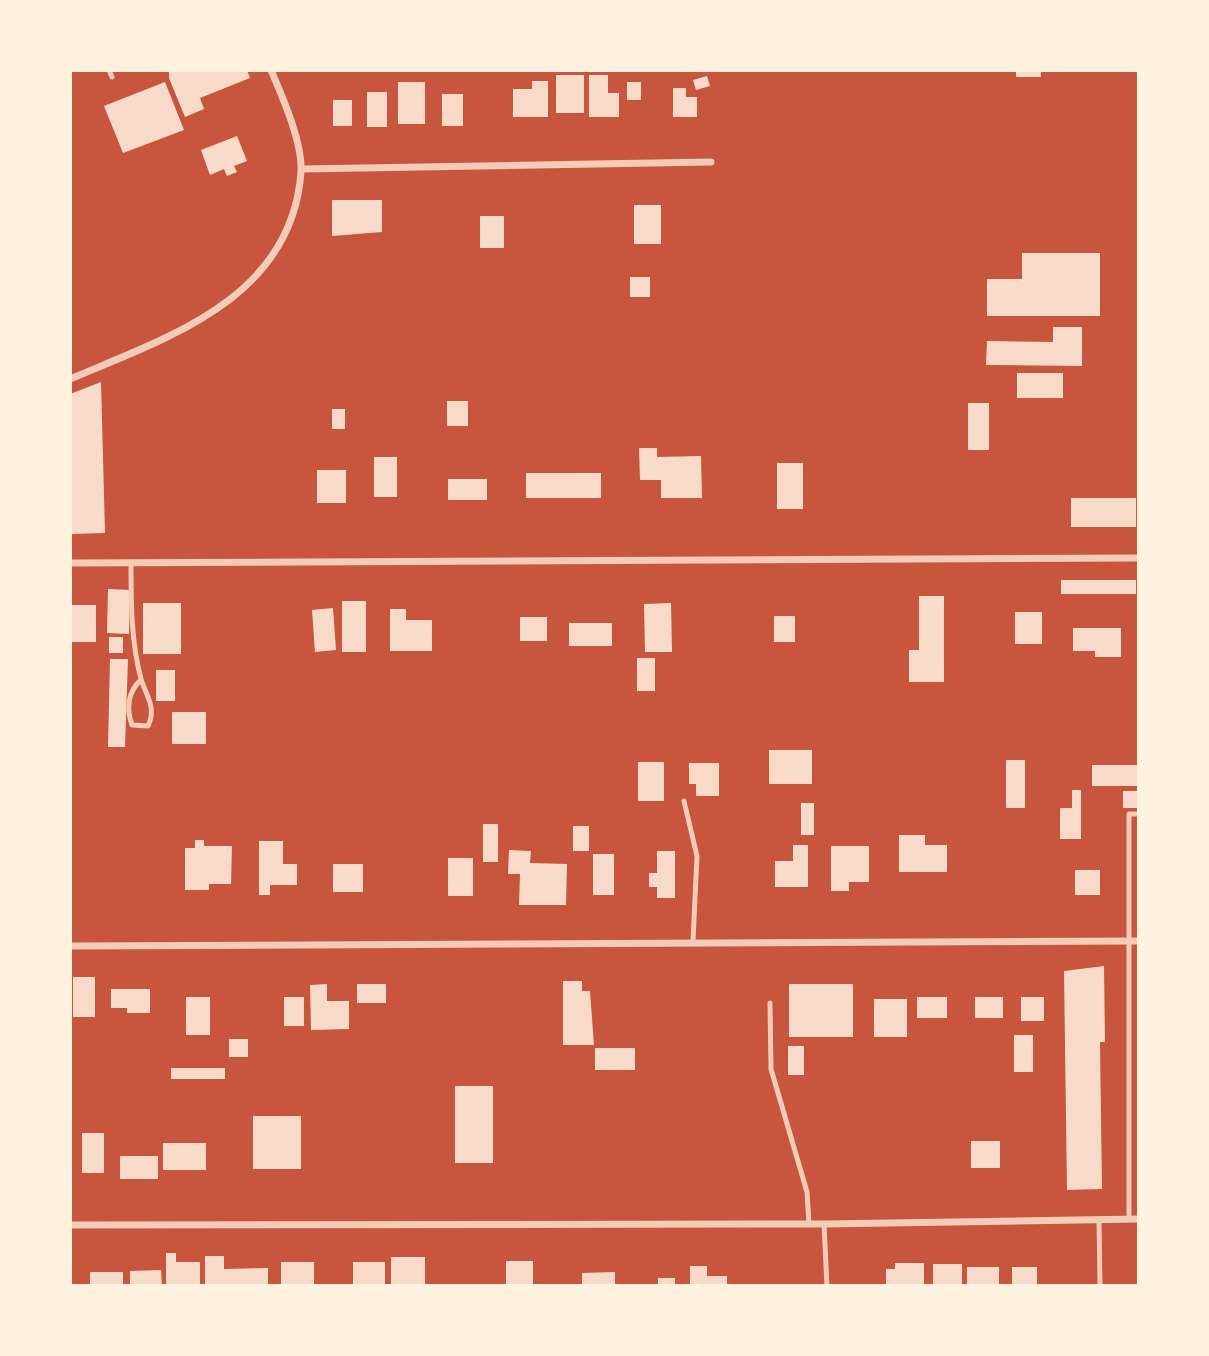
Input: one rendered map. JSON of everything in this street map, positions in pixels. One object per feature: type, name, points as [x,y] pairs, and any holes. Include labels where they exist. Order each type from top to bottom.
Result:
[{"type":"street","points":[[70,379],[213,313],[248,286],[277,251],[294,208],[302,170],[293,131],[271,70]]},
{"type":"street","points":[[302,170],[711,162]]},
{"type":"street","points":[[70,564],[1139,558]]},
{"type":"street","points":[[70,946],[1139,941]]},
{"type":"street","points":[[70,1226],[824,1224],[1139,1219]]},
{"type":"lane","points":[[109,70],[112,78]]},
{"type":"lane","points":[[131,563],[134,638],[141,680],[150,699],[151,719],[148,726],[139,727],[132,725],[129,705],[131,692],[141,680]]},
{"type":"lane","points":[[684,801],[697,856],[693,941]]},
{"type":"lane","points":[[1129,1219],[1129,814],[1139,814]]},
{"type":"lane","points":[[1130,990],[1139,990]]},
{"type":"lane","points":[[770,1003],[771,1069],[807,1192],[809,1224]]},
{"type":"lane","points":[[1130,1056],[1139,1056]]},
{"type":"lane","points":[[1129,1104],[1139,1104]]},
{"type":"lane","points":[[1099,1219],[1100,1286]]},
{"type":"lane","points":[[824,1224],[827,1286]]},
{"type":"building","points":[[247,70],[250,78],[200,98],[204,109],[185,117],[169,78],[169,72]]},
{"type":"building","points":[[1016,70],[1041,70],[1041,77],[1016,77]]},
{"type":"building","points":[[556,75],[584,75],[584,113],[556,113]]},
{"type":"building","points":[[589,75],[608,75],[608,93],[619,93],[619,117],[589,117]]},
{"type":"building","points":[[707,76],[710,86],[696,90],[693,80]]},
{"type":"building","points":[[532,81],[548,81],[548,117],[513,117],[513,89],[532,89]]},
{"type":"building","points":[[165,82],[184,130],[123,153],[104,106]]},
{"type":"building","points":[[398,82],[425,82],[425,124],[398,124]]},
{"type":"building","points":[[627,82],[641,82],[641,100],[627,100]]},
{"type":"building","points":[[673,88],[686,88],[686,97],[697,97],[697,117],[673,117]]},
{"type":"building","points":[[367,92],[387,92],[387,127],[367,127]]},
{"type":"building","points":[[442,94],[463,94],[463,126],[442,126]]},
{"type":"building","points":[[333,100],[352,100],[352,126],[333,126]]},
{"type":"building","points":[[237,136],[247,161],[234,166],[237,172],[227,176],[224,169],[210,175],[201,150]]},
{"type":"building","points":[[332,200],[382,200],[382,232],[332,236]]},
{"type":"building","points":[[634,205],[661,205],[661,244],[634,244]]},
{"type":"building","points":[[480,216],[504,216],[504,248],[480,248]]},
{"type":"building","points":[[1022,253],[1100,253],[1100,316],[987,316],[987,279],[1022,279]]},
{"type":"building","points":[[630,277],[650,277],[650,297],[630,297]]},
{"type":"building","points":[[1053,327],[1082,327],[1082,366],[986,365],[987,341],[1053,342]]},
{"type":"building","points":[[1017,373],[1063,373],[1063,398],[1017,398]]},
{"type":"building","points":[[101,382],[105,533],[70,534],[70,394]]},
{"type":"building","points":[[447,401],[468,401],[468,426],[447,426]]},
{"type":"building","points":[[968,403],[989,403],[989,450],[968,450]]},
{"type":"building","points":[[332,409],[345,409],[345,429],[332,429]]},
{"type":"building","points":[[639,448],[657,448],[657,457],[701,456],[702,498],[661,498],[661,480],[640,480]]},
{"type":"building","points":[[374,457],[397,457],[397,497],[374,497]]},
{"type":"building","points":[[777,463],[803,463],[803,509],[777,509]]},
{"type":"building","points":[[317,470],[346,470],[346,503],[317,503]]},
{"type":"building","points":[[526,473],[601,473],[601,498],[526,498]]},
{"type":"building","points":[[448,479],[487,479],[487,500],[448,500]]},
{"type":"building","points":[[1071,498],[1136,498],[1136,527],[1071,527]]},
{"type":"building","points":[[1061,580],[1136,580],[1136,594],[1061,594]]},
{"type":"building","points":[[108,589],[130,590],[129,634],[107,633]]},
{"type":"building","points":[[919,596],[944,596],[944,682],[909,682],[909,650],[919,650]]},
{"type":"building","points":[[342,601],[366,601],[366,652],[342,652]]},
{"type":"building","points":[[143,603],[181,603],[181,654],[143,654]]},
{"type":"building","points":[[671,603],[672,652],[645,652],[644,604]]},
{"type":"building","points":[[70,605],[96,605],[96,642],[70,642]]},
{"type":"building","points":[[333,608],[336,650],[315,652],[312,610]]},
{"type":"building","points":[[390,609],[406,609],[406,620],[432,620],[432,651],[390,651]]},
{"type":"building","points":[[1015,612],[1042,612],[1042,644],[1015,644]]},
{"type":"building","points":[[774,616],[795,616],[795,642],[774,642]]},
{"type":"building","points":[[520,617],[547,617],[547,641],[520,641]]},
{"type":"building","points":[[569,623],[612,623],[612,646],[569,646]]},
{"type":"building","points":[[1073,628],[1121,628],[1121,657],[1095,657],[1095,651],[1073,651]]},
{"type":"building","points":[[109,637],[123,637],[123,653],[109,653]]},
{"type":"building","points":[[637,658],[655,658],[655,691],[637,691]]},
{"type":"building","points":[[110,659],[128,659],[125,747],[108,747]]},
{"type":"building","points":[[156,670],[175,670],[175,701],[156,701]]},
{"type":"building","points":[[172,712],[206,712],[206,744],[172,744]]},
{"type":"building","points":[[769,750],[812,750],[812,784],[769,784]]},
{"type":"building","points":[[1006,760],[1025,760],[1025,808],[1006,808]]},
{"type":"building","points":[[638,762],[664,762],[664,801],[638,801]]},
{"type":"building","points":[[689,763],[719,763],[719,796],[696,796],[696,784],[689,784]]},
{"type":"building","points":[[1092,765],[1138,765],[1138,786],[1092,786]]},
{"type":"building","points":[[1072,790],[1081,790],[1081,839],[1060,839],[1060,808],[1072,808]]},
{"type":"building","points":[[1123,791],[1139,791],[1139,808],[1123,808]]},
{"type":"building","points":[[801,803],[814,803],[814,835],[801,835]]},
{"type":"building","points":[[483,824],[498,824],[498,862],[483,862]]},
{"type":"building","points":[[573,826],[589,826],[589,851],[573,851]]},
{"type":"building","points":[[899,835],[925,835],[925,845],[947,845],[947,872],[899,872]]},
{"type":"building","points":[[195,840],[204,840],[204,846],[232,846],[231,884],[209,884],[209,890],[185,890],[185,848],[195,848]]},
{"type":"building","points":[[259,841],[283,841],[283,864],[297,864],[297,885],[270,885],[270,895],[259,895]]},
{"type":"building","points":[[793,845],[808,845],[808,887],[775,887],[775,861],[793,861]]},
{"type":"building","points":[[831,846],[869,846],[869,882],[849,882],[849,891],[831,891]]},
{"type":"building","points":[[509,850],[531,851],[530,863],[567,864],[566,905],[519,905],[520,874],[508,874]]},
{"type":"building","points":[[657,851],[675,851],[675,898],[657,898],[657,887],[649,887],[649,873],[657,873]]},
{"type":"building","points":[[593,854],[614,854],[614,895],[593,895]]},
{"type":"building","points":[[448,858],[473,858],[473,896],[448,896]]},
{"type":"building","points":[[333,864],[363,864],[363,892],[333,892]]},
{"type":"building","points":[[1075,870],[1100,870],[1100,895],[1075,895]]},
{"type":"building","points":[[1104,966],[1105,1042],[1100,1042],[1102,1189],[1067,1190],[1064,971]]},
{"type":"building","points":[[73,977],[95,977],[95,1017],[73,1017]]},
{"type":"building","points":[[563,981],[582,981],[582,991],[590,991],[594,1045],[563,1045]]},
{"type":"building","points":[[327,984],[327,1001],[349,1001],[349,1029],[311,1030],[310,985]]},
{"type":"building","points":[[357,984],[386,984],[386,1003],[357,1003]]},
{"type":"building","points":[[789,984],[853,984],[853,1037],[789,1037]]},
{"type":"building","points":[[111,989],[150,989],[150,1013],[127,1013],[127,1008],[111,1008]]},
{"type":"building","points":[[186,997],[210,997],[210,1035],[186,1035]]},
{"type":"building","points":[[284,997],[304,997],[304,1026],[284,1026]]},
{"type":"building","points":[[917,997],[947,997],[947,1018],[917,1018]]},
{"type":"building","points":[[975,997],[1003,997],[1003,1018],[975,1018]]},
{"type":"building","points":[[1021,997],[1044,997],[1044,1021],[1021,1021]]},
{"type":"building","points":[[874,999],[907,999],[907,1037],[874,1037]]},
{"type":"building","points":[[1014,1035],[1033,1035],[1033,1072],[1014,1072]]},
{"type":"building","points":[[229,1039],[248,1039],[248,1057],[229,1057]]},
{"type":"building","points":[[788,1046],[804,1046],[804,1075],[788,1075]]},
{"type":"building","points":[[595,1048],[635,1048],[635,1070],[595,1070]]},
{"type":"building","points":[[171,1068],[225,1068],[225,1079],[171,1079]]},
{"type":"building","points":[[455,1086],[493,1086],[493,1163],[455,1163]]},
{"type":"building","points":[[253,1116],[301,1116],[301,1169],[253,1169]]},
{"type":"building","points":[[82,1133],[104,1133],[104,1173],[82,1173]]},
{"type":"building","points":[[971,1141],[1000,1141],[1000,1168],[971,1168]]},
{"type":"building","points":[[163,1143],[206,1143],[206,1170],[163,1170]]},
{"type":"building","points":[[120,1156],[158,1156],[158,1179],[120,1179]]},
{"type":"building","points":[[166,1253],[176,1253],[176,1262],[200,1262],[200,1286],[166,1286]]},
{"type":"building","points":[[205,1256],[224,1256],[224,1269],[268,1268],[268,1286],[205,1286]]},
{"type":"building","points":[[391,1257],[425,1257],[425,1285],[391,1285]]},
{"type":"building","points":[[506,1261],[533,1261],[533,1286],[506,1286]]},
{"type":"building","points":[[281,1262],[314,1262],[314,1286],[281,1286]]},
{"type":"building","points":[[353,1262],[385,1262],[385,1286],[353,1286]]},
{"type":"building","points":[[895,1263],[924,1263],[924,1286],[886,1286],[886,1269],[895,1269]]},
{"type":"building","points":[[933,1264],[962,1264],[962,1286],[933,1286]]},
{"type":"building","points":[[690,1266],[707,1266],[707,1276],[727,1276],[727,1286],[690,1286]]},
{"type":"building","points":[[967,1267],[999,1267],[999,1286],[967,1286]]},
{"type":"building","points":[[1012,1267],[1037,1267],[1037,1286],[1012,1286]]},
{"type":"building","points":[[161,1270],[162,1286],[130,1286],[130,1271]]},
{"type":"building","points":[[90,1272],[123,1272],[123,1286],[90,1286]]},
{"type":"building","points":[[615,1272],[615,1286],[582,1286],[582,1273]]},
{"type":"building","points":[[658,1278],[675,1278],[675,1286],[658,1286]]}]
